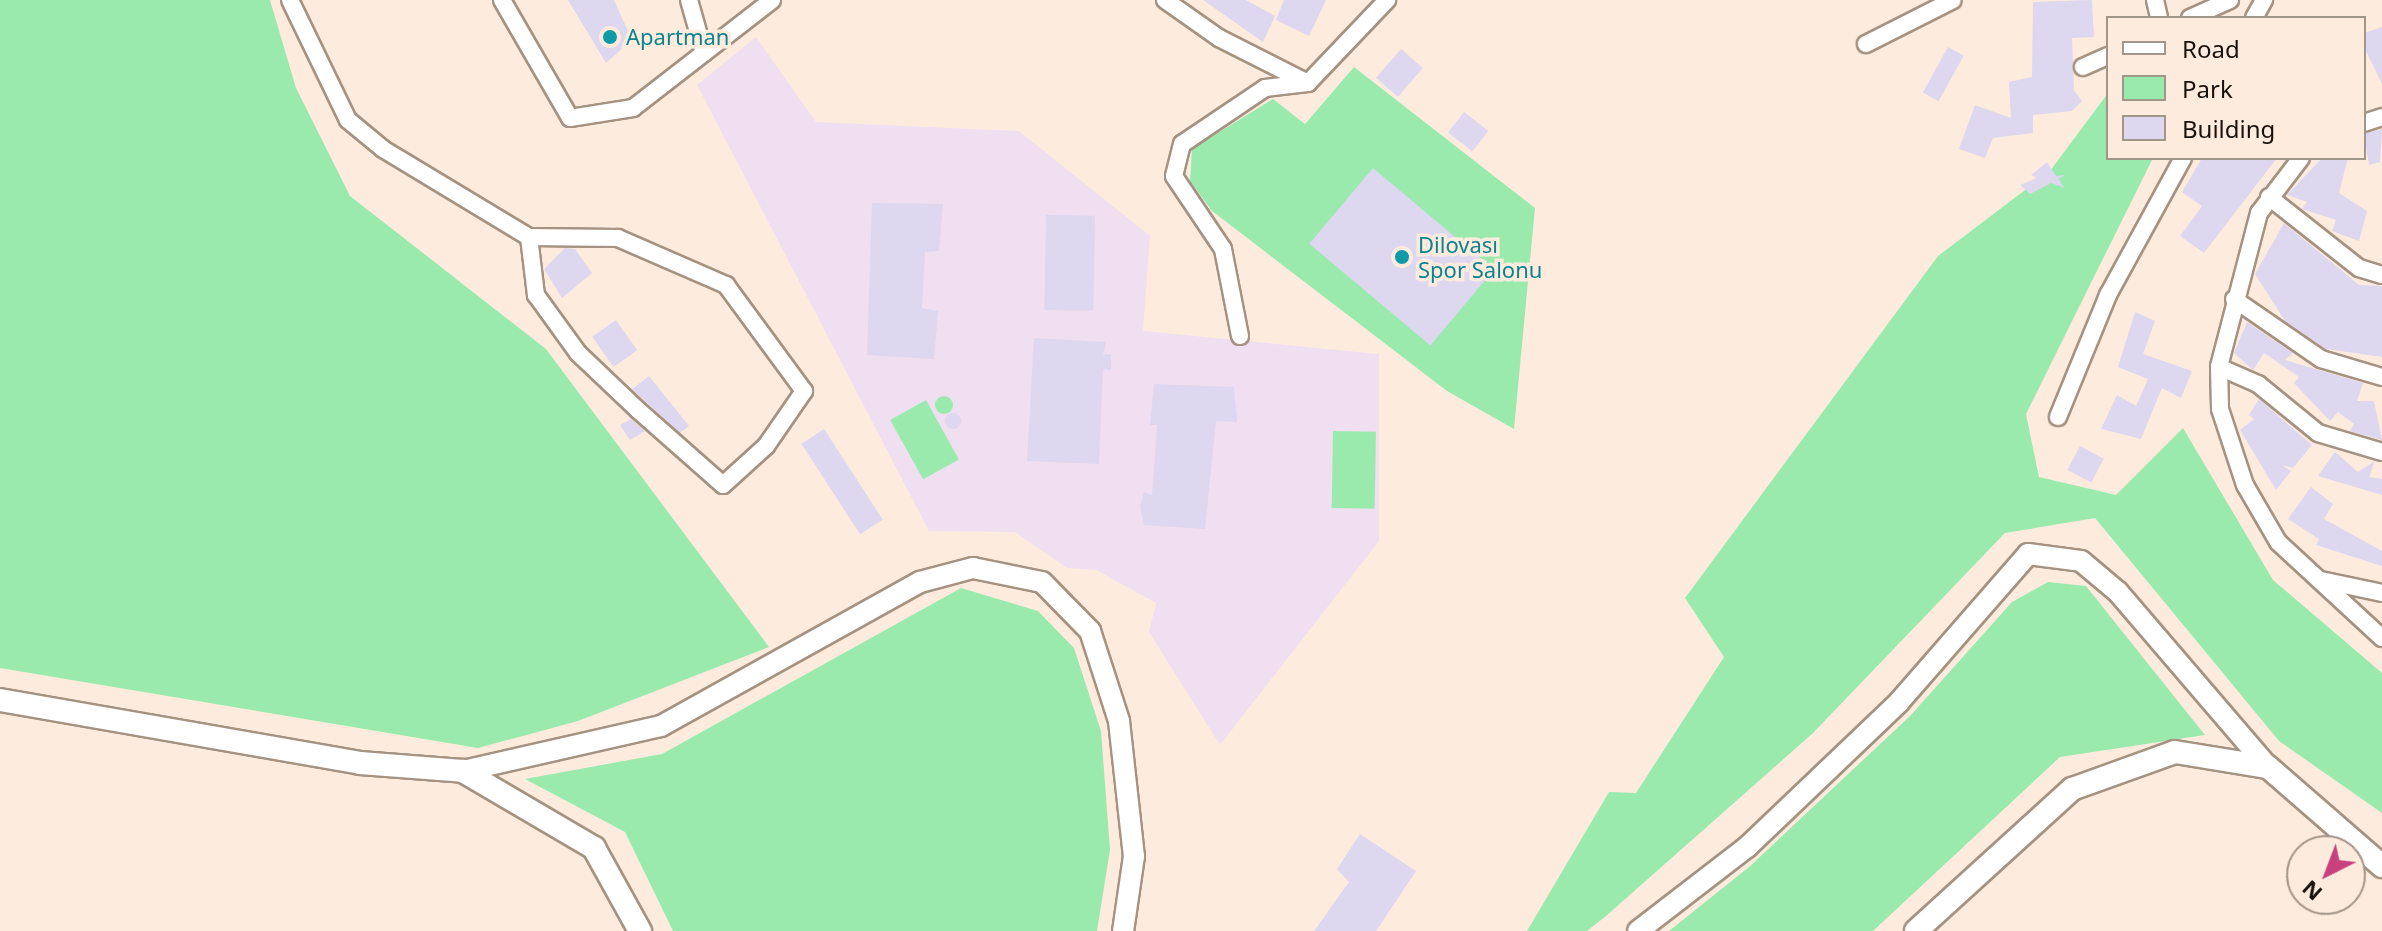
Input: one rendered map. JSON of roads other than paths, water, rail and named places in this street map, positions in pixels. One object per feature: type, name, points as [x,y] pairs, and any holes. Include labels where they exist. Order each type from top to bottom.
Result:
[{"type":"main road","points":[[0,700],[360,763],[463,771],[594,848],[640,931]]},
{"type":"main road","points":[[1916,931],[2072,789],[2175,752],[2268,767],[2382,866]]},
{"type":"street","points":[[290,0],[348,120],[529,237],[618,238],[726,285],[804,391],[766,446],[723,485],[578,353],[536,295],[529,237]]},
{"type":"street","points":[[502,0],[570,118],[633,108],[772,0]]},
{"type":"street","points":[[689,0],[704,53]]},
{"type":"street","points":[[1165,0],[1219,38],[1308,83]]},
{"type":"street","points":[[1240,336],[1223,249],[1174,176],[1182,144],[1265,88],[1308,83],[1387,0]]},
{"type":"street","points":[[1866,44],[1953,0]]},
{"type":"street","points":[[2194,16],[2230,0]]},
{"type":"street","points":[[2083,67],[2106,57]]},
{"type":"street","points":[[2058,417],[2108,295],[2182,160]]},
{"type":"street","points":[[2299,160],[2269,197],[2234,299],[2219,367],[2220,409],[2245,485],[2278,542],[2382,638]]},
{"type":"street","points":[[2269,197],[2359,268],[2382,275]]},
{"type":"street","points":[[2234,299],[2321,359],[2382,377]]},
{"type":"street","points":[[2219,367],[2258,384],[2318,433],[2382,452]]},
{"type":"street","points":[[1638,931],[1747,847],[1899,702],[2028,554],[2081,561],[2118,592],[2268,767]]},
{"type":"street","points":[[463,771],[661,726],[920,582],[973,568],[1042,582],[1090,631],[1119,721],[1134,856],[1123,931]]},
{"type":"street","points":[[2320,580],[2382,593]]},
{"type":"place","name":"Apartman","points":[[610,37]]},
{"type":"place","name":"Dilovası Spor Salonu","points":[[1402,257]]}]
